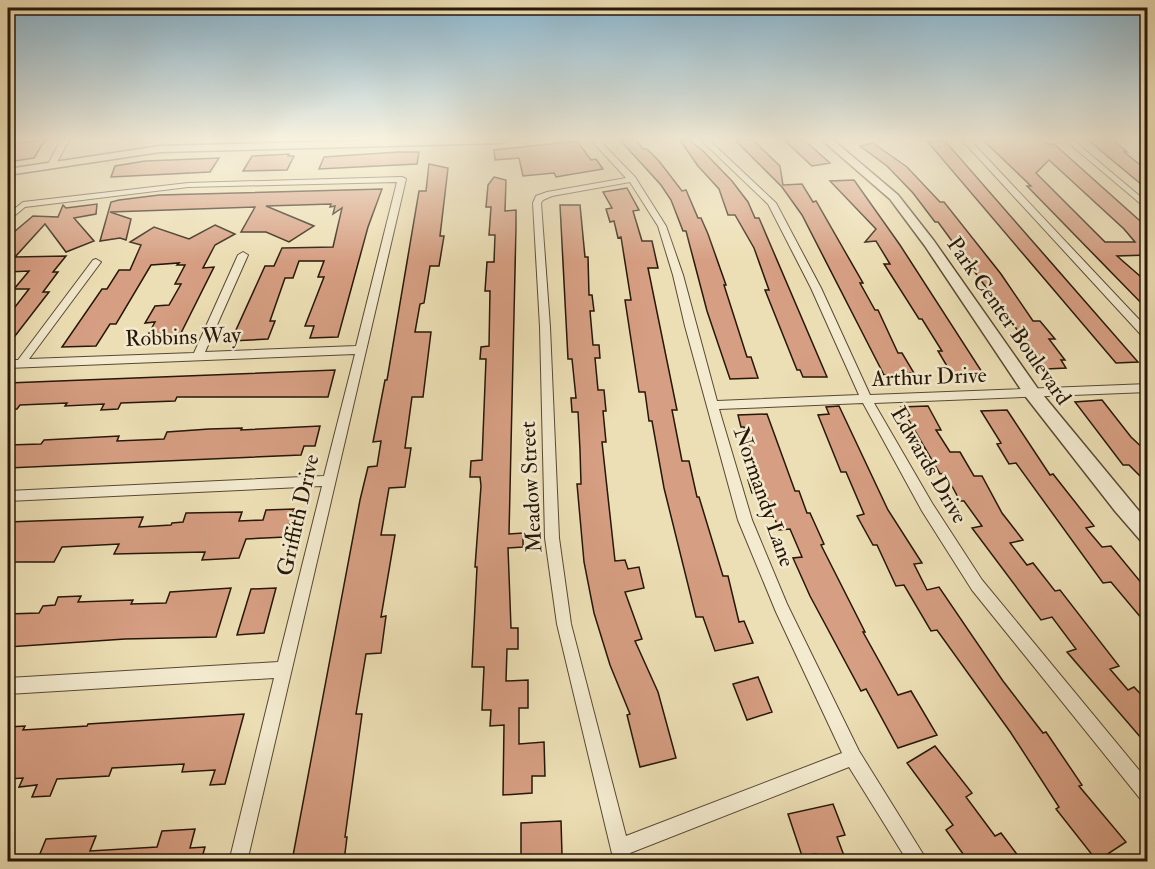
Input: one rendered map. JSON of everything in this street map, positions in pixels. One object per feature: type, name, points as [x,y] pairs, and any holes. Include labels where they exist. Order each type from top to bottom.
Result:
[{"type":"street","name":"Griffith Drive","points":[[8,218],[23,205],[150,188],[307,181]]},
{"type":"street","name":"Griffith Drive","points":[[238,861],[359,350],[402,181]]},
{"type":"street","name":"Meadow Street","points":[[622,854],[564,624],[552,538],[545,327],[537,203],[539,198],[550,194],[624,181]]},
{"type":"street","name":"Normandy Lane","points":[[633,181],[662,226],[678,275],[745,520],[781,608],[853,757],[918,861]]},
{"type":"street","name":"Edwards Drive","points":[[748,181],[772,203],[816,288],[866,399],[927,507],[977,585],[1148,795]]},
{"type":"street","name":"Park Center Boulevard","points":[[877,181],[930,244],[1032,393],[1120,506],[1148,535]]},
{"type":"street","points":[[1004,181],[1148,336]]},
{"type":"street","points":[[1117,181],[1148,208]]},
{"type":"street","points":[[198,356],[243,255]]},
{"type":"street","points":[[21,363],[96,262]]},
{"type":"street","name":"Robbins Way","points":[[8,364],[359,350]]},
{"type":"street","name":"Arthur Drive","points":[[712,405],[1148,388]]},
{"type":"street","points":[[8,496],[328,481]]},
{"type":"street","points":[[8,686],[283,670]]},
{"type":"street","points":[[622,854],[853,757]]},
{"type":"building","points":[[427,181],[447,181],[440,236],[444,236],[439,266],[430,266],[424,303],[420,304],[415,332],[431,332],[423,397],[412,397],[405,448],[411,448],[405,487],[389,488],[381,535],[395,535],[381,617],[386,616],[381,653],[366,654],[356,714],[362,714],[345,837],[347,837],[344,861],[292,861],[360,500],[368,467],[377,466],[381,441],[373,442],[385,380],[387,380],[419,191],[426,191]]},
{"type":"building","points":[[491,181],[506,181],[505,211],[516,210],[509,534],[523,533],[523,547],[508,548],[511,628],[518,628],[518,649],[507,649],[506,681],[528,680],[528,708],[519,708],[519,744],[544,742],[545,776],[532,776],[532,793],[503,795],[504,725],[490,726],[491,710],[482,710],[484,667],[472,667],[477,567],[475,567],[481,486],[480,477],[470,477],[471,461],[482,460],[486,359],[480,359],[481,347],[489,346],[490,291],[485,291],[487,262],[494,262],[495,235],[489,235],[491,207],[486,207],[488,185]]},
{"type":"building","points":[[657,181],[674,181],[682,191],[686,190],[698,218],[701,218],[726,285],[724,285],[747,357],[751,357],[758,378],[730,379],[707,311],[686,231],[683,231],[671,200]]},
{"type":"building","points":[[711,181],[732,181],[748,202],[755,218],[759,218],[827,377],[803,377],[800,370],[797,370],[765,290],[769,290],[754,248],[735,215],[728,215],[719,189]]},
{"type":"building","points":[[776,181],[782,181],[783,185],[802,184],[813,202],[816,201],[863,283],[860,283],[875,310],[878,310],[898,353],[902,353],[914,373],[884,375],[802,215]]},
{"type":"building","points":[[830,181],[854,181],[900,245],[982,372],[951,373],[938,351],[942,351],[884,264],[890,264],[876,241],[865,242],[876,229]]},
{"type":"building","points":[[901,181],[920,181],[940,202],[944,202],[1001,274],[1033,321],[1040,321],[1055,339],[1049,339],[1065,360],[1061,360],[1066,368],[1046,369],[938,222],[935,222]]},
{"type":"building","points":[[961,181],[980,181],[1138,362],[1116,363]]},
{"type":"building","points":[[1025,181],[1044,181],[1105,242],[1135,242],[1071,181],[1095,181],[1148,228],[1148,255],[1117,256],[1148,283],[1148,310],[1027,186],[1031,186]]},
{"type":"building","points":[[1137,181],[1148,181],[1148,190]]},
{"type":"building","points":[[627,188],[639,210],[633,211],[642,241],[652,241],[658,268],[648,268],[677,410],[672,410],[682,461],[689,461],[697,497],[699,497],[723,576],[728,576],[739,622],[744,621],[753,643],[715,651],[703,617],[696,617],[664,488],[645,392],[639,392],[625,300],[631,300],[621,237],[618,238],[614,221],[610,222],[606,209],[612,208],[603,192]]},
{"type":"building","points":[[382,189],[368,227],[338,337],[310,338],[314,326],[305,326],[324,277],[318,277],[324,261],[299,261],[293,278],[285,278],[270,321],[275,321],[268,339],[231,341],[265,266],[274,266],[282,248],[333,247],[342,208],[333,214],[335,206],[330,207],[331,204],[266,206],[314,226],[289,242],[266,232],[241,232],[255,207],[110,212],[131,219],[126,240],[120,238],[100,241],[111,202],[119,200],[159,195]]},
{"type":"building","points":[[97,204],[96,214],[74,218],[94,241],[66,252],[45,224],[15,257],[66,256],[53,272],[58,272],[43,292],[49,292],[8,345],[8,316],[29,289],[14,289],[29,271],[8,272],[8,237],[33,216],[58,217],[63,205],[66,208]]},
{"type":"building","points":[[560,205],[580,205],[585,257],[588,257],[589,295],[592,295],[594,311],[590,311],[593,345],[599,345],[600,358],[595,358],[598,390],[604,390],[606,411],[603,411],[606,442],[602,442],[615,561],[625,560],[628,569],[639,567],[644,588],[625,592],[642,639],[635,641],[658,692],[676,758],[640,767],[627,715],[630,714],[610,665],[594,613],[584,562],[577,484],[581,484],[578,412],[572,412],[571,398],[576,398],[572,359],[568,359]]},
{"type":"building","points":[[215,225],[235,234],[215,245],[203,268],[214,267],[176,343],[143,344],[155,322],[145,323],[155,306],[169,305],[181,284],[175,284],[185,265],[177,265],[179,263],[151,265],[116,324],[110,324],[96,346],[62,347],[102,289],[107,289],[119,270],[130,270],[141,245],[130,242],[154,227],[189,239]]},
{"type":"building","points":[[335,370],[328,397],[177,397],[175,401],[121,403],[118,409],[101,410],[104,404],[65,406],[67,403],[20,405],[17,409],[8,410],[8,383]]},
{"type":"building","points":[[1102,400],[1131,437],[1148,453],[1148,484],[1129,465],[1123,465],[1075,402]]},
{"type":"building","points":[[839,406],[888,510],[922,563],[914,564],[927,590],[939,587],[1003,681],[1043,733],[1046,732],[1082,785],[1079,786],[1126,842],[1097,861],[1056,809],[1059,807],[1011,733],[937,630],[931,631],[904,585],[896,586],[877,545],[873,545],[857,516],[864,514],[846,472],[841,472],[818,415],[829,414],[826,407]]},
{"type":"building","points":[[928,406],[941,430],[936,430],[950,452],[960,452],[974,476],[982,476],[1002,513],[1023,540],[1010,543],[1027,565],[1033,563],[1055,591],[1060,590],[1119,666],[1110,669],[1128,690],[1134,687],[1148,702],[1148,746],[1067,652],[1076,649],[1052,617],[1041,620],[972,528],[982,526],[964,501],[960,501],[945,473],[940,474],[901,407]]},
{"type":"building","points":[[1007,410],[1050,475],[1053,474],[1094,526],[1086,528],[1102,547],[1111,546],[1143,585],[1148,584],[1148,626],[1111,582],[1103,583],[1016,463],[1009,464],[997,444],[1001,443],[981,411]]},
{"type":"building","points":[[767,414],[795,491],[799,491],[807,513],[810,513],[824,544],[821,545],[865,632],[863,632],[898,695],[911,691],[937,735],[898,748],[866,689],[861,691],[810,596],[793,558],[802,557],[790,529],[779,530],[765,492],[752,493],[748,480],[759,479],[744,427],[741,427],[738,415]]},
{"type":"building","points":[[320,426],[315,446],[304,446],[301,455],[8,468],[8,445],[41,444],[44,440],[119,436],[117,441],[164,439],[167,432]]},
{"type":"building","points":[[294,509],[286,537],[246,539],[239,558],[202,560],[205,552],[114,554],[119,544],[62,547],[54,562],[8,562],[8,522],[143,517],[139,527],[183,522],[186,513],[242,512],[239,521],[263,520],[266,510]]},
{"type":"building","points":[[231,588],[216,637],[125,639],[8,647],[8,614],[39,613],[43,606],[55,605],[58,597],[81,596],[78,602],[133,600],[131,604],[166,603],[170,592]]},
{"type":"building","points":[[276,588],[264,633],[237,635],[251,589]]},
{"type":"building","points":[[758,677],[772,712],[747,720],[733,684]]},
{"type":"building","points":[[244,714],[225,784],[210,785],[215,770],[182,772],[184,764],[112,768],[109,776],[57,779],[50,796],[32,797],[37,785],[19,787],[23,778],[8,779],[8,727],[25,726],[23,730]]},
{"type":"building","points":[[935,746],[972,793],[966,797],[995,836],[1001,833],[1022,861],[968,861],[946,830],[953,825],[907,763]]},
{"type":"building","points":[[833,804],[845,835],[837,837],[846,861],[819,861],[816,854],[802,856],[788,814]]},
{"type":"building","points":[[561,821],[562,855],[552,856],[552,861],[521,861],[521,823]]},
{"type":"building","points":[[195,829],[190,848],[205,847],[201,861],[37,861],[46,839],[96,836],[90,851],[157,847],[162,831]]}]
